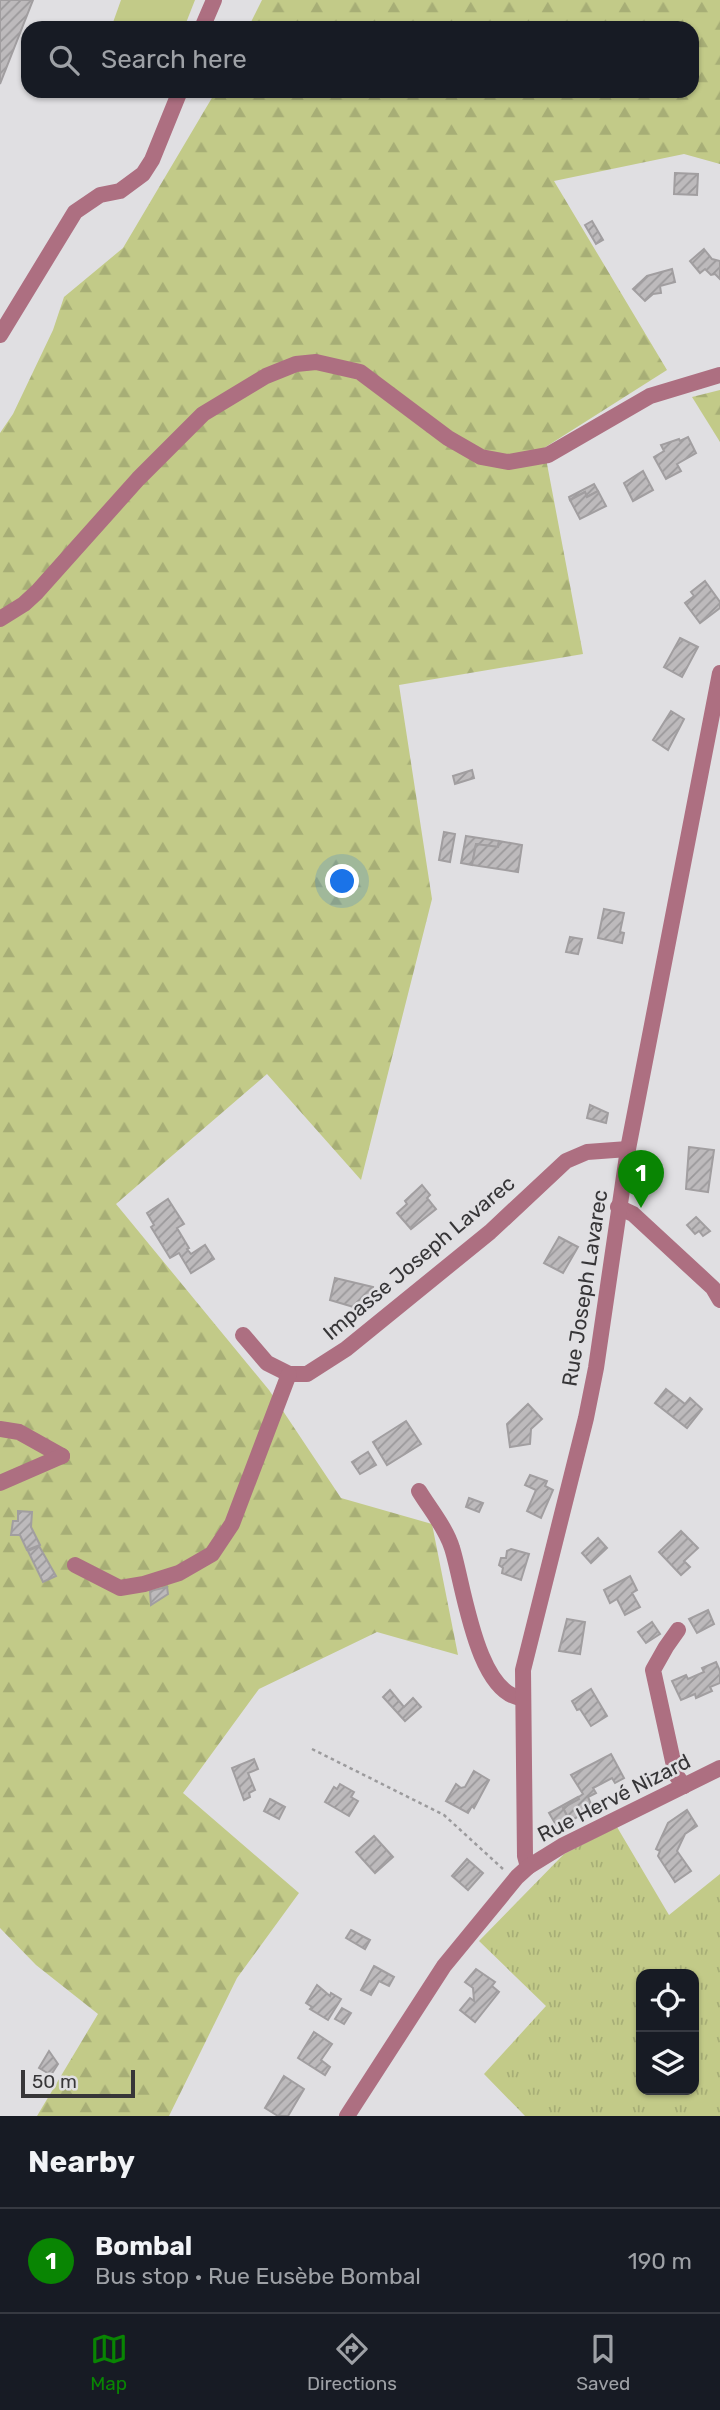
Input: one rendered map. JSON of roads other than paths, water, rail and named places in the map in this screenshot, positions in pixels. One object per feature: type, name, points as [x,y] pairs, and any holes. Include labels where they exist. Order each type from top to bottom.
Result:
[{"type":"street","points":[[204,21],[209,3]]},
{"type":"street","points":[[0,335],[75,212],[100,195],[120,191],[143,174],[152,160],[177,98]]},
{"type":"street","points":[[0,619],[16,610],[37,592],[138,479],[204,414],[266,376],[296,364],[316,362],[360,372],[448,438],[481,457],[508,462],[548,455],[650,396],[720,375]]},
{"type":"street","name":"Rue Joseph Lavarec","points":[[522,1872],[525,1856],[523,1670],[596,1368],[628,1149],[720,675]]},
{"type":"street","name":"Impasse Joseph Lavarec","points":[[289,1374],[307,1374],[346,1349],[490,1232],[566,1161],[587,1152],[628,1149]]},
{"type":"street","points":[[618,1207],[633,1214],[717,1293]]},
{"type":"street","points":[[75,1565],[120,1588],[179,1573],[212,1554],[232,1524],[289,1374],[267,1363],[243,1335]]},
{"type":"street","points":[[0,1429],[19,1432],[62,1456],[0,1482]]},
{"type":"street","points":[[419,1492],[452,1545],[477,1650],[498,1684],[516,1697],[523,1698]]},
{"type":"street","points":[[678,1630],[653,1670],[677,1775],[684,1786]]},
{"type":"street","name":"Rue Hervé Nizard","points":[[347,2116],[444,1966],[522,1872],[562,1846],[720,1768]]},
{"type":"place","name":"Bombal","points":[[641,1208]]}]
